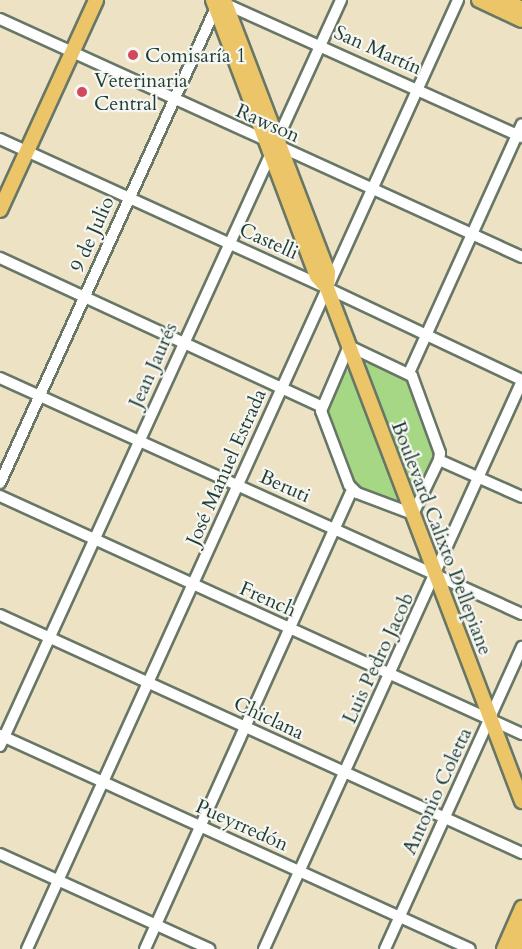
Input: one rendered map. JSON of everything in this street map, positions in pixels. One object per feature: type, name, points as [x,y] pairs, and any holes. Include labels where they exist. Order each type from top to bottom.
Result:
[{"type":"main road","points":[[0,210],[96,0]]},
{"type":"main road","points":[[479,0],[522,20]]},
{"type":"main road","points":[[502,0],[522,9]]},
{"type":"main road","name":"Boulevard Calixto Dellepiane","points":[[219,2],[273,145],[328,272],[327,288],[522,801]]},
{"type":"main road","points":[[504,949],[522,908]]},
{"type":"main road","points":[[514,949],[522,932]]},
{"type":"street","name":"Jean Jaurés","points":[[1,739],[341,0]]},
{"type":"street","name":"José Manuel Estrada","points":[[27,949],[458,0]]},
{"type":"street","name":"San Martín","points":[[219,2],[520,132]]},
{"type":"street","name":"9 de Julio","points":[[0,483],[219,2]]},
{"type":"street","name":"Rawson","points":[[0,19],[522,257]]},
{"type":"street","points":[[409,373],[520,132]]},
{"type":"street","name":"Castelli","points":[[0,139],[327,288],[522,381]]},
{"type":"street","points":[[0,258],[321,406]]},
{"type":"street","points":[[145,949],[352,490],[321,411],[321,406],[349,346],[409,373],[440,453],[439,460],[413,514],[352,490]]},
{"type":"street","name":"Beruti","points":[[0,378],[522,614]]},
{"type":"street","name":"Luis Pedro Jacob","points":[[264,949],[522,381]]},
{"type":"street","points":[[439,460],[522,497]]},
{"type":"street","name":"French","points":[[0,496],[522,734]]},
{"type":"street","name":"Chiclana","points":[[0,615],[522,853]]},
{"type":"street","name":"Antonio Coletta","points":[[385,949],[522,647]]},
{"type":"street","name":"Pueyrredón","points":[[1,739],[103,782],[470,949]]},
{"type":"street","points":[[0,854],[208,949]]},
{"type":"green space","points":[[370,361],[409,382],[435,449],[435,458],[416,493],[410,490],[364,367]]},
{"type":"green space","points":[[351,370],[401,497],[396,503],[357,485],[352,480],[326,410],[344,371]]},
{"type":"place","name":"Comisaría 1","points":[[133,55]]},
{"type":"place","name":"Veterinaria Central","points":[[82,92]]}]
